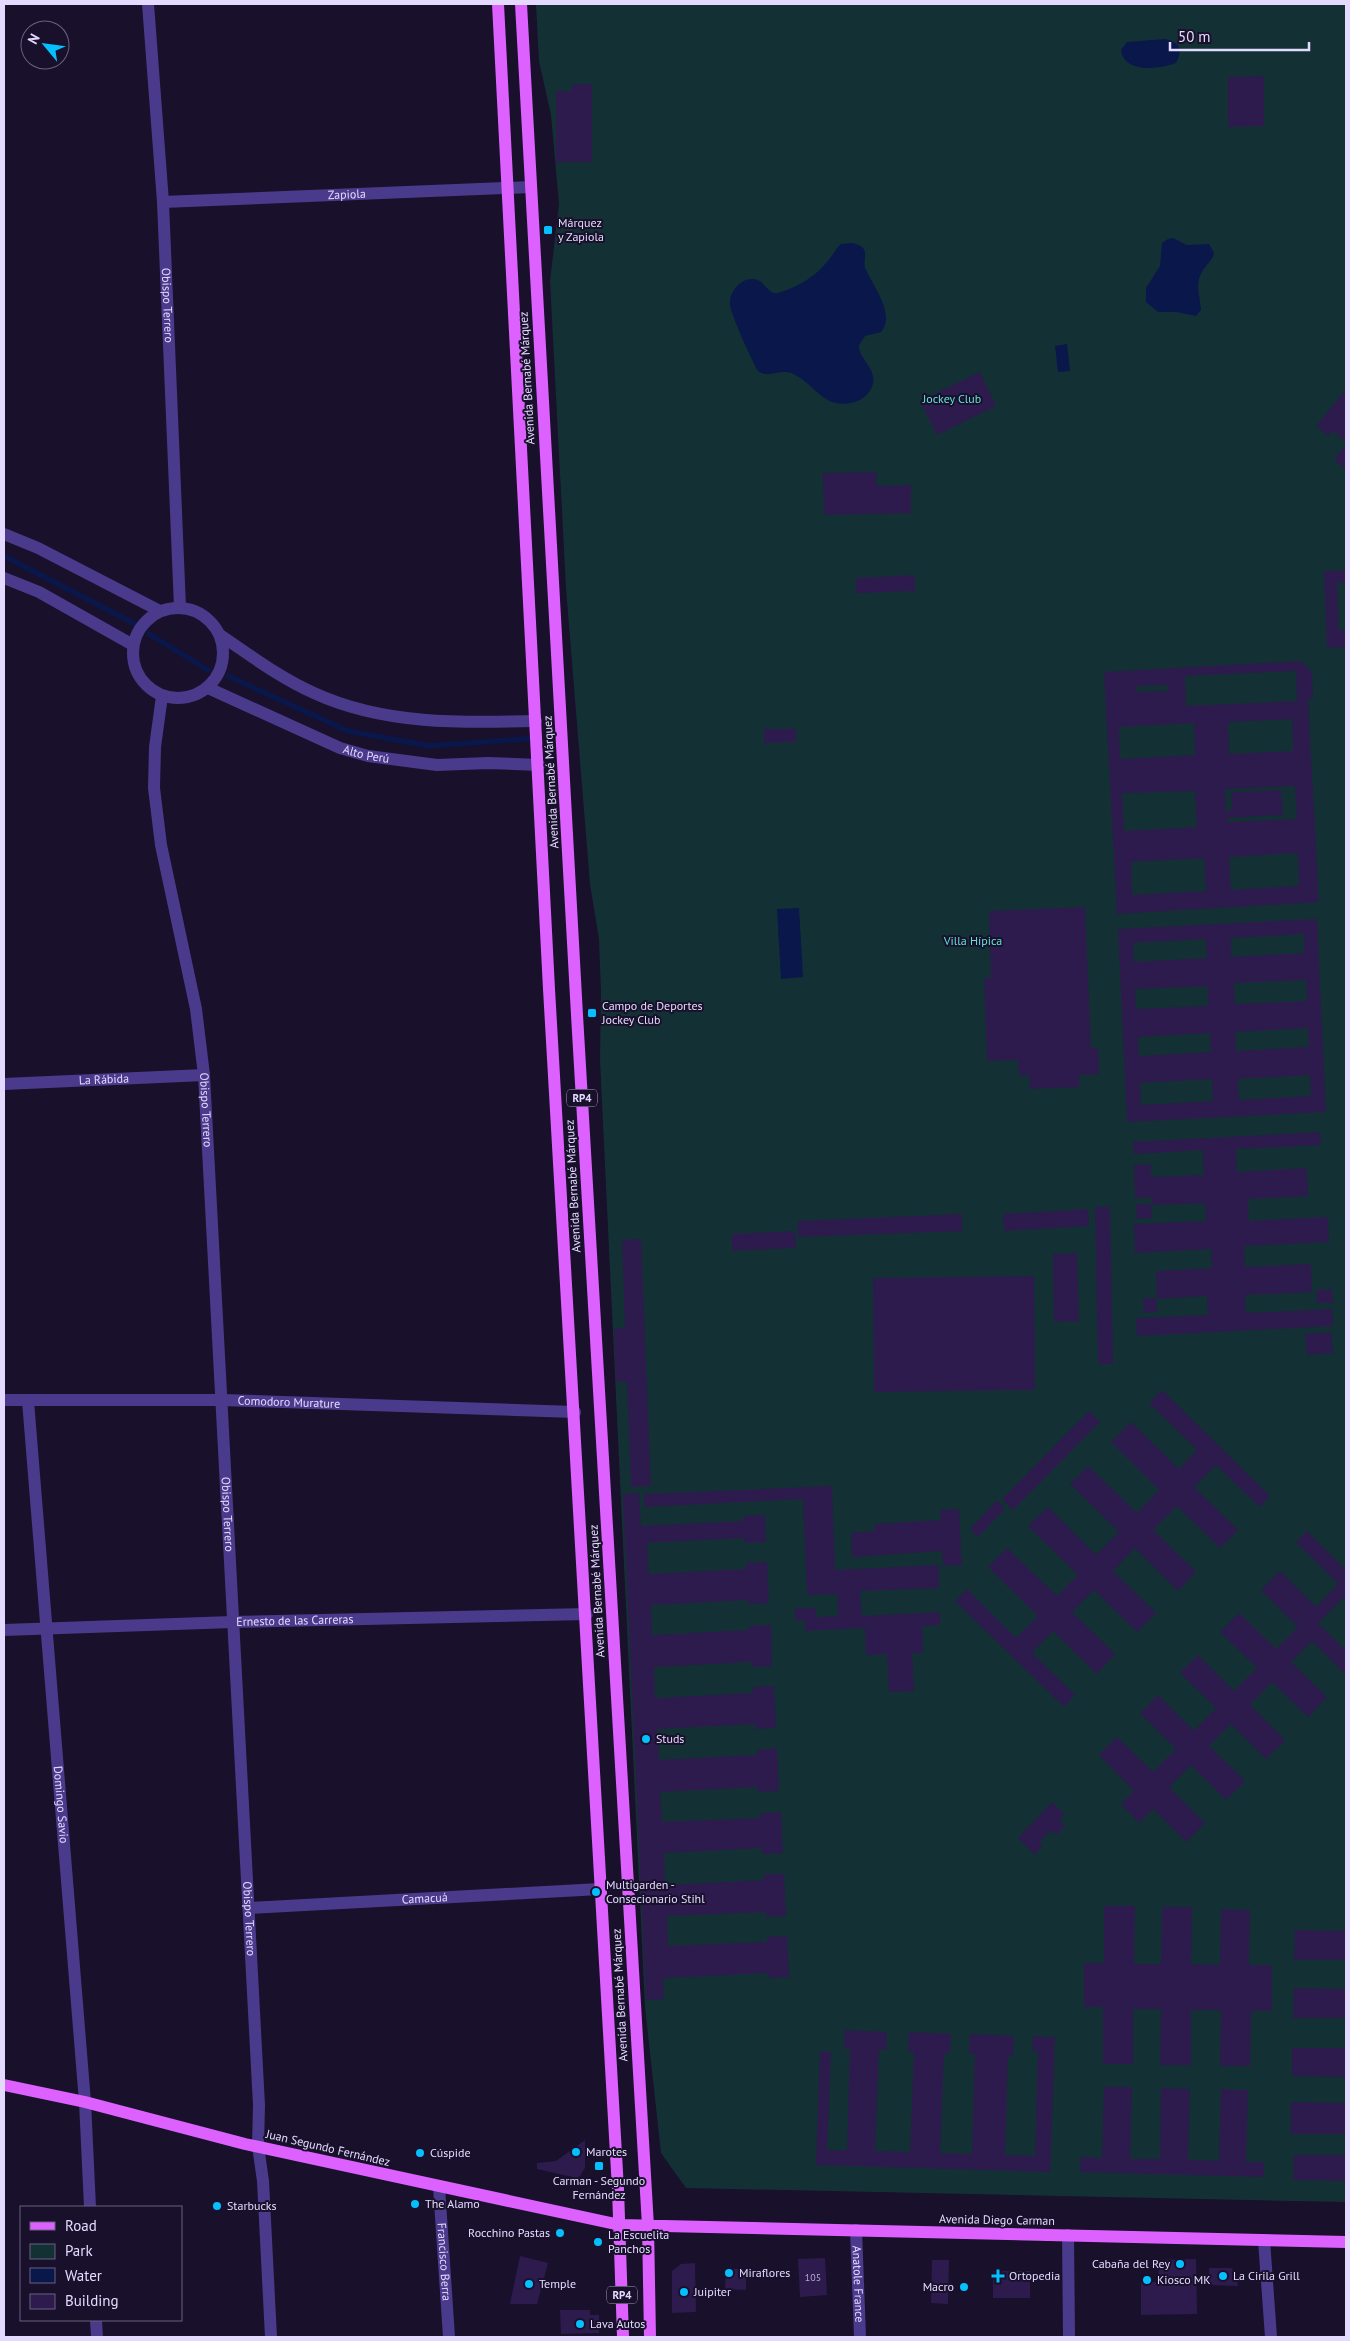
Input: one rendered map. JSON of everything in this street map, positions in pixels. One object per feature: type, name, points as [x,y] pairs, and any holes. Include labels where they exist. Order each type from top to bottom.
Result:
[{"type":"main road","name":"Avenida Bernabé Márquez","points":[[498,4],[550,999],[587,1614],[600,1889],[620,2225],[623,2337]]},
{"type":"main road","name":"Avenida Bernabé Márquez","points":[[521,4],[577,1015],[648,2226],[650,2337]]},
{"type":"main road","name":"Juan Segundo Fernández","points":[[4,2085],[85,2102],[258,2146],[439,2187],[620,2225],[648,2226]]},
{"type":"main road","name":"Avenida Diego Carman","points":[[648,2226],[1346,2242]]},
{"type":"street","name":"Obispo Terrero","points":[[148,4],[163,202],[180,608]]},
{"type":"street","name":"Zapiola","points":[[163,202],[531,187]]},
{"type":"street","points":[[4,534],[38,548],[160,611]]},
{"type":"street","points":[[4,578],[39,592],[133,645]]},
{"type":"street","points":[[180,608],[204,615],[220,635],[223,649],[222,663],[217,676],[208,688],[186,698],[162,696],[146,686],[135,670],[132,658],[133,645],[138,631],[147,620],[160,611],[180,608]]},
{"type":"street","points":[[220,635],[279,674],[314,694],[368,712],[418,719],[482,722],[536,721]]},
{"type":"street","name":"Alto Perú","points":[[208,688],[340,748],[368,756],[437,765],[488,763],[539,765]]},
{"type":"street","name":"Obispo Terrero","points":[[162,696],[156,747],[154,788],[161,845],[196,1009],[204,1075],[223,1400],[232,1622],[259,2105],[258,2146],[263,2181],[271,2337]]},
{"type":"street","name":"La Rábida","points":[[4,1084],[204,1075]]},
{"type":"street","name":"Comodoro Murature","points":[[4,1400],[223,1400],[575,1412]]},
{"type":"street","name":"Domingo Savio","points":[[28,1401],[85,2102],[90,2206]]},
{"type":"street","name":"Ernesto de las Carreras","points":[[4,1630],[232,1622],[587,1614]]},
{"type":"street","name":"Camacuá","points":[[249,1908],[600,1889]]},
{"type":"street","name":"Francisco Berra","points":[[439,2187],[449,2337]]},
{"type":"street","name":"Anatole France","points":[[856,2230],[860,2337]]},
{"type":"street","points":[[1068,2235],[1069,2337]]},
{"type":"street","points":[[1264,2240],[1271,2337]]},
{"type":"street","points":[[96,2321],[96,2337]]},
{"type":"green space","name":"Jockey Club","points":[[536,4],[1346,4],[1346,2202],[686,2188],[661,2153],[645,2007],[600,1059],[601,992],[599,939],[590,884],[566,588],[550,281],[559,204],[551,115],[539,61]]},
{"type":"water","points":[[1165,39],[1174,42],[1179,47],[1180,50],[1176,63],[1161,67],[1144,68],[1129,63],[1124,58],[1121,50],[1127,42]]},
{"type":"water","points":[[1173,238],[1187,245],[1209,244],[1214,253],[1200,275],[1198,290],[1201,310],[1196,316],[1176,312],[1158,312],[1146,302],[1146,288],[1160,266],[1162,243]]},
{"type":"water","points":[[852,243],[861,246],[864,250],[865,267],[882,301],[886,318],[881,332],[865,336],[859,345],[862,355],[873,375],[872,387],[860,400],[844,404],[835,403],[820,395],[800,377],[791,373],[766,374],[758,371],[737,327],[730,299],[740,283],[749,279],[760,281],[774,293],[797,286],[826,264],[841,244]]},
{"type":"water","points":[[1067,344],[1070,371],[1058,372],[1055,346]]},
{"type":"water","points":[[799,908],[803,977],[781,979],[777,909]]},
{"type":"building","points":[[1264,76],[1264,126],[1228,127],[1228,77]]},
{"type":"building","points":[[572,84],[592,84],[592,162],[556,162],[556,91],[572,91]]},
{"type":"building","points":[[980,372],[996,406],[937,435],[920,401]]},
{"type":"building","points":[[1346,389],[1346,436],[1344,440],[1333,431],[1328,436],[1316,426]]},
{"type":"building","points":[[1346,445],[1346,470],[1334,459]]},
{"type":"building","points":[[876,472],[877,486],[911,485],[911,513],[824,515],[823,473]]},
{"type":"building","points":[[1346,570],[1346,583],[1337,583],[1339,631],[1346,630],[1346,647],[1327,648],[1324,571]]},
{"type":"building","points":[[915,575],[915,591],[856,593],[856,578]]},
{"type":"building","points":[[1300,661],[1308,667],[1312,673],[1313,698],[1308,699],[1319,902],[1117,914],[1104,672]],"holes":[[[1296,671],[1297,701],[1186,706],[1185,676]],[[1168,685],[1169,691],[1137,692],[1137,686]],[[1292,719],[1293,751],[1229,754],[1228,722]],[[1194,723],[1195,755],[1120,759],[1119,727]],[[1295,786],[1297,819],[1227,822],[1227,818],[1283,815],[1281,790],[1231,792],[1232,810],[1226,811],[1225,789]],[[1195,791],[1197,827],[1124,831],[1122,793]],[[1298,853],[1299,886],[1231,890],[1229,857]],[[1204,858],[1206,891],[1132,895],[1131,862]]]},
{"type":"building","points":[[764,729],[796,729],[796,742],[764,743]]},
{"type":"building","points":[[1085,907],[1091,1048],[1098,1048],[1099,1074],[1079,1075],[1079,1087],[1030,1089],[1029,1075],[1019,1075],[1018,1060],[987,1061],[984,978],[991,978],[989,911]]},
{"type":"building","points":[[1317,919],[1326,1112],[1127,1122],[1118,929]],"holes":[[[1304,934],[1304,953],[1231,957],[1231,938]],[[1206,939],[1207,958],[1134,962],[1133,943]],[[1306,980],[1307,1001],[1235,1004],[1234,983]],[[1208,986],[1208,1006],[1136,1009],[1135,989]],[[1308,1028],[1309,1047],[1236,1051],[1235,1032]],[[1210,1033],[1211,1052],[1139,1056],[1138,1037]],[[1310,1075],[1311,1096],[1239,1100],[1238,1079]],[[1212,1079],[1213,1101],[1141,1105],[1140,1083]]]},
{"type":"building","points":[[1320,1132],[1321,1145],[1236,1149],[1237,1172],[1307,1168],[1308,1196],[1248,1199],[1249,1221],[1328,1217],[1329,1242],[1244,1246],[1245,1267],[1311,1264],[1312,1292],[1245,1295],[1246,1313],[1332,1309],[1333,1326],[1137,1336],[1136,1318],[1208,1315],[1207,1296],[1157,1299],[1156,1271],[1212,1268],[1211,1249],[1135,1253],[1134,1224],[1206,1221],[1205,1203],[1152,1205],[1151,1197],[1135,1198],[1134,1165],[1151,1164],[1151,1177],[1204,1175],[1203,1150],[1134,1154],[1133,1142]]},
{"type":"building","points":[[1136,1204],[1151,1204],[1152,1218],[1137,1219]]},
{"type":"building","points":[[1095,1207],[1110,1207],[1113,1364],[1098,1364]]},
{"type":"building","points":[[1088,1209],[1089,1226],[1004,1231],[1003,1214]]},
{"type":"building","points":[[962,1214],[962,1231],[798,1237],[798,1221]]},
{"type":"building","points":[[795,1231],[796,1248],[732,1251],[732,1234]]},
{"type":"building","points":[[641,1239],[651,1486],[631,1487],[627,1382],[616,1382],[614,1329],[625,1328],[622,1240]]},
{"type":"building","points":[[1077,1253],[1079,1321],[1054,1322],[1053,1254]]},
{"type":"building","points":[[1034,1276],[1035,1390],[874,1392],[873,1278]]},
{"type":"building","points":[[1332,1289],[1333,1303],[1317,1303],[1316,1290]]},
{"type":"building","points":[[1143,1298],[1156,1298],[1157,1312],[1144,1313]]},
{"type":"building","points":[[1331,1332],[1333,1353],[1307,1355],[1305,1334]]},
{"type":"building","points":[[1162,1390],[1270,1496],[1260,1507],[1216,1465],[1194,1487],[1238,1530],[1220,1548],[1177,1506],[1153,1530],[1196,1572],[1178,1591],[1135,1548],[1113,1571],[1156,1613],[1137,1632],[1094,1590],[1072,1612],[1115,1654],[1097,1674],[1053,1631],[1032,1653],[1075,1695],[1064,1707],[955,1601],[967,1589],[1016,1638],[1038,1616],[988,1567],[1007,1548],[1057,1596],[1078,1575],[1028,1526],[1048,1507],[1096,1555],[1119,1532],[1070,1484],[1088,1466],[1137,1513],[1159,1490],[1111,1442],[1131,1422],[1179,1469],[1197,1450],[1149,1403]]},
{"type":"building","points":[[1089,1411],[1100,1422],[1013,1510],[1002,1499]]},
{"type":"building","points":[[832,1486],[835,1570],[939,1565],[939,1588],[860,1591],[862,1616],[940,1612],[940,1625],[922,1626],[923,1653],[912,1653],[914,1691],[889,1692],[887,1654],[866,1655],[865,1628],[805,1631],[805,1620],[796,1621],[795,1608],[816,1608],[816,1617],[838,1616],[837,1594],[807,1595],[803,1499],[644,1507],[644,1494]]},
{"type":"building","name":"Studs","points":[[639,1493],[641,1526],[743,1521],[743,1516],[765,1515],[766,1542],[745,1543],[744,1538],[647,1543],[649,1574],[746,1569],[746,1563],[767,1562],[769,1603],[748,1604],[748,1600],[651,1605],[652,1635],[749,1630],[749,1626],[771,1625],[772,1666],[752,1667],[752,1662],[654,1667],[655,1698],[753,1693],[753,1687],[774,1686],[776,1728],[755,1729],[755,1724],[657,1729],[659,1760],[757,1755],[757,1750],[777,1748],[779,1791],[759,1792],[758,1787],[660,1792],[662,1822],[760,1818],[760,1813],[781,1812],[783,1853],[762,1854],[762,1848],[664,1853],[665,1885],[764,1880],[764,1874],[784,1874],[786,1916],[766,1917],[766,1912],[667,1916],[668,1946],[767,1942],[767,1937],[787,1936],[789,1977],[769,1978],[769,1973],[663,1978],[664,1999],[646,2000],[623,1494]]},
{"type":"building","points":[[997,1500],[1005,1509],[978,1537],[970,1529]]},
{"type":"building","points":[[959,1509],[962,1565],[943,1566],[942,1551],[852,1557],[851,1533],[875,1531],[874,1524],[941,1520],[940,1510]]},
{"type":"building","points":[[1307,1531],[1346,1570],[1346,1595],[1318,1623],[1346,1651],[1346,1675],[1312,1641],[1291,1662],[1327,1697],[1308,1717],[1272,1682],[1250,1705],[1285,1740],[1266,1759],[1231,1724],[1209,1746],[1245,1781],[1226,1800],[1191,1765],[1169,1787],[1205,1823],[1186,1842],[1153,1809],[1139,1823],[1121,1804],[1134,1791],[1099,1755],[1117,1737],[1153,1772],[1176,1749],[1140,1713],[1158,1695],[1194,1731],[1216,1708],[1180,1673],[1198,1655],[1234,1691],[1257,1668],[1220,1632],[1239,1613],[1276,1649],[1298,1627],[1261,1590],[1280,1571],[1316,1607],[1338,1584],[1296,1542]]},
{"type":"building","points":[[1052,1802],[1065,1814],[1059,1820],[1065,1826],[1056,1835],[1051,1830],[1039,1842],[1043,1845],[1035,1855],[1018,1838]]},
{"type":"building","points":[[1104,1906],[1135,1906],[1134,1964],[1161,1964],[1162,1907],[1192,1907],[1191,1964],[1220,1965],[1221,1909],[1250,1910],[1249,1965],[1272,1965],[1272,2011],[1251,2011],[1250,2066],[1220,2066],[1221,2010],[1191,2010],[1191,2065],[1160,2065],[1161,2009],[1133,2009],[1133,2064],[1103,2064],[1103,2007],[1084,2007],[1084,1963],[1104,1963]]},
{"type":"building","points":[[1295,1930],[1346,1931],[1346,1960],[1294,1960]]},
{"type":"building","points":[[1294,1988],[1346,1989],[1346,2018],[1293,2018]]},
{"type":"building","points":[[845,2030],[887,2032],[886,2050],[879,2050],[875,2151],[910,2152],[914,2052],[908,2051],[909,2032],[951,2034],[950,2053],[944,2053],[940,2153],[972,2154],[975,2054],[969,2054],[970,2034],[1014,2036],[1013,2056],[1008,2056],[1005,2155],[1035,2156],[1038,2051],[1032,2051],[1033,2036],[1055,2037],[1050,2172],[816,2165],[820,2051],[831,2052],[827,2150],[847,2150],[850,2049],[844,2049]]},
{"type":"building","points":[[1292,2048],[1346,2048],[1346,2077],[1292,2076]]},
{"type":"building","points":[[1104,2087],[1132,2087],[1130,2159],[1160,2159],[1161,2088],[1190,2089],[1188,2160],[1219,2161],[1221,2089],[1248,2090],[1246,2162],[1264,2162],[1264,2177],[1080,2172],[1081,2157],[1102,2158]]},
{"type":"building","points":[[1291,2102],[1346,2103],[1346,2134],[1291,2134]]},
{"type":"building","name":"Marotes","points":[[585,2140],[585,2168],[577,2178],[537,2169],[537,2163],[556,2161]]},
{"type":"building","points":[[1294,2155],[1346,2155],[1346,2181],[1293,2180]]},
{"type":"building","name":"Temple","points":[[520,2256],[548,2263],[537,2304],[510,2304]]},
{"type":"building","points":[[825,2258],[827,2295],[800,2297],[798,2259]]},
{"type":"building","points":[[1196,2259],[1197,2314],[1141,2315],[1141,2282],[1159,2282],[1158,2260]]},
{"type":"building","points":[[932,2260],[949,2260],[948,2304],[931,2303]]},
{"type":"building","name":"Juipiter","points":[[695,2263],[696,2312],[672,2313],[672,2271],[681,2264]]},
{"type":"building","name":"La Cirila Grill","points":[[1209,2268],[1231,2268],[1236,2273],[1238,2286],[1209,2285]]},
{"type":"building","points":[[726,2269],[746,2269],[746,2290],[725,2289]]},
{"type":"building","points":[[993,2271],[1030,2271],[1030,2298],[993,2298]]},
{"type":"building","name":"Lava Autos","points":[[560,2310],[590,2310],[590,2315],[599,2315],[599,2333],[561,2334]]},
{"type":"waterway","points":[[4,556],[135,624]]},
{"type":"waterway","points":[[149,634],[208,670]]},
{"type":"waterway","points":[[228,676],[348,731],[429,746],[537,738]]},
{"type":"place","name":"Márquez y Zapiola","points":[[548,230]]},
{"type":"place","name":"Campo de Deportes Jockey Club","points":[[592,1013]]},
{"type":"place","name":"Studs","points":[[646,1739]]},
{"type":"place","name":"Multigarden - Consecionario Stihl","points":[[596,1892]]},
{"type":"place","name":"Marotes","points":[[576,2152]]},
{"type":"place","name":"Cúspide","points":[[420,2153]]},
{"type":"place","name":"Carman - Segundo Fernández","points":[[599,2166]]},
{"type":"place","name":"The Alamo","points":[[415,2204]]},
{"type":"place","name":"Starbucks","points":[[217,2206]]},
{"type":"place","name":"Rocchino Pastas","points":[[560,2233]]},
{"type":"place","name":"La Escuelita Panchos","points":[[598,2242]]},
{"type":"place","name":"Cabaña del Rey","points":[[1180,2264]]},
{"type":"place","name":"Miraflores","points":[[729,2273]]},
{"type":"place","name":"Ortopedia","points":[[998,2276]]},
{"type":"place","name":"La Cirila Grill","points":[[1223,2276]]},
{"type":"place","name":"Kiosco MK","points":[[1147,2280]]},
{"type":"place","name":"Temple","points":[[529,2284]]},
{"type":"place","name":"Macro","points":[[964,2287]]},
{"type":"place","name":"Juipiter","points":[[684,2292]]},
{"type":"place","name":"Lava Autos","points":[[580,2324]]},
{"type":"park label","name":"Villa Hípica","points":[[973,941]]}]
